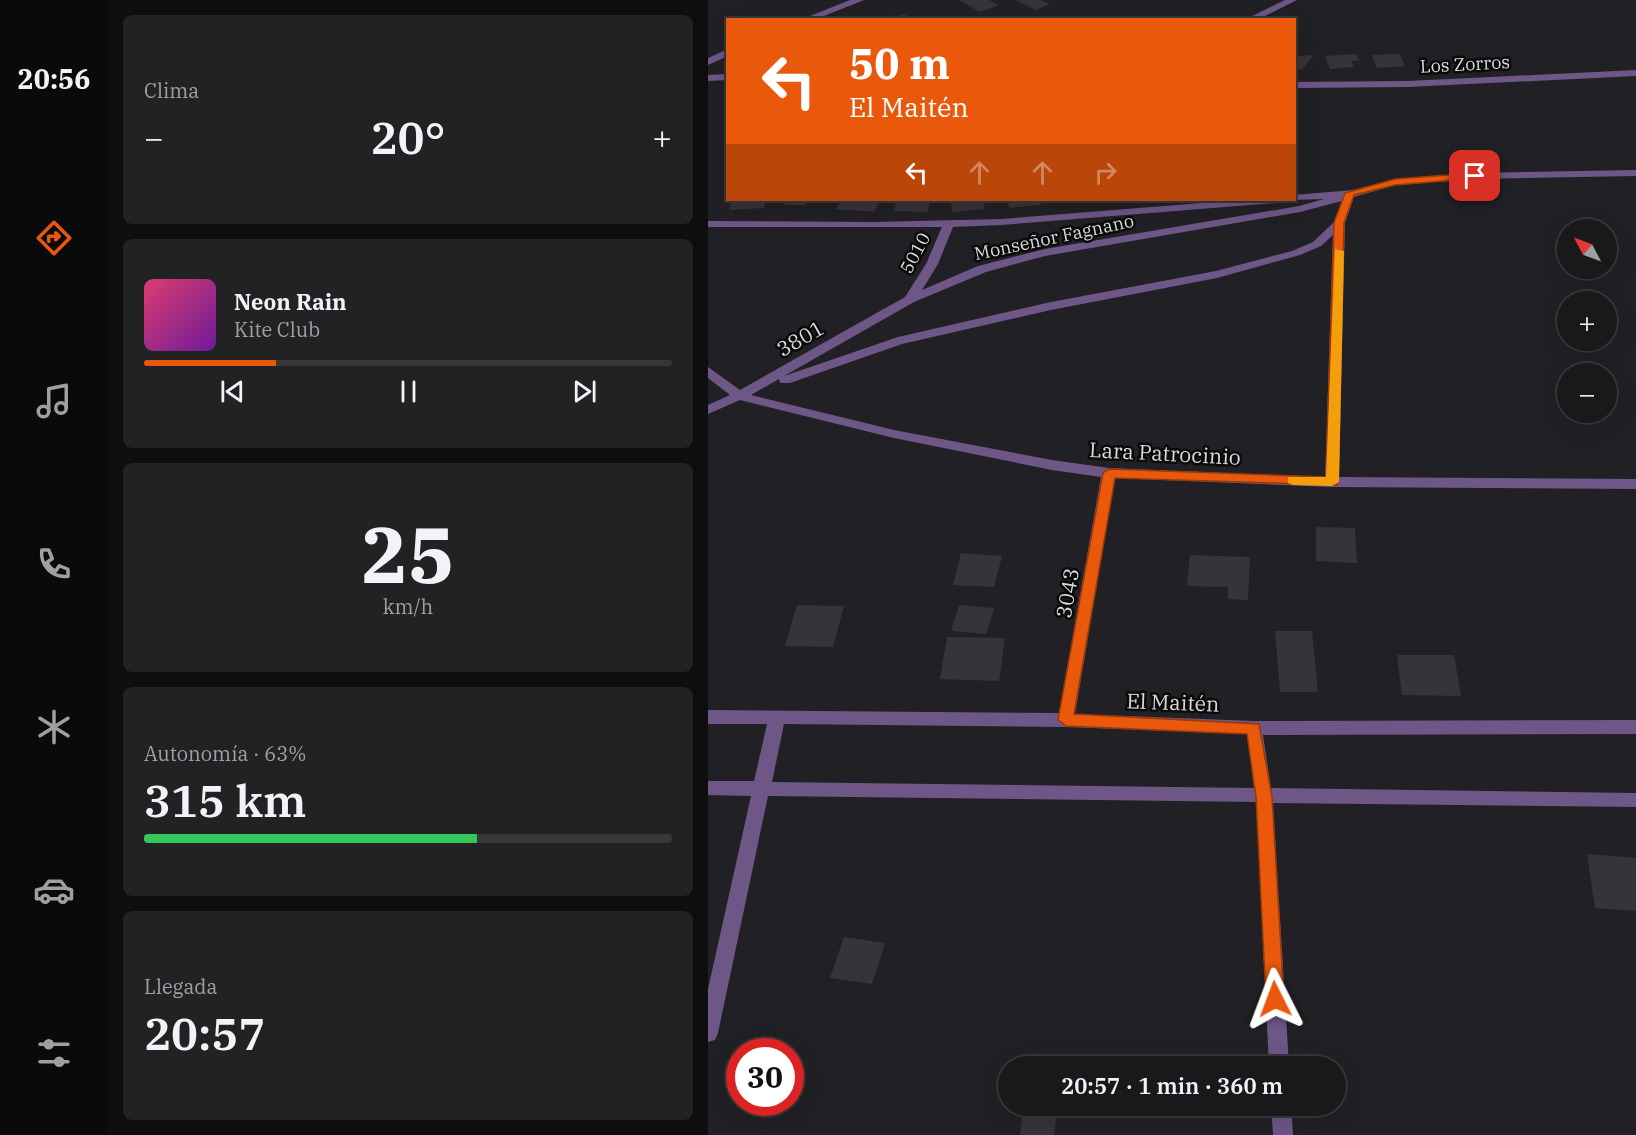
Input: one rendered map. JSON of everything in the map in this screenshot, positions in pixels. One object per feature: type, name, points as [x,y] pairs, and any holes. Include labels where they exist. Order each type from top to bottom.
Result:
[{"type":"street","points":[[810,18],[860,0]]},
{"type":"street","points":[[1252,18],[1292,0]]},
{"type":"street","points":[[708,62],[726,53]]},
{"type":"street","name":"Los Zorros","points":[[1296,85],[1408,84],[1636,73]]},
{"type":"street","points":[[708,78],[726,77]]},
{"type":"street","name":"Monseñor Fagnano","points":[[910,298],[982,269],[1045,254],[1299,209],[1395,182],[1439,178],[1636,173]]},
{"type":"street","points":[[1296,198],[1350,193],[1339,223],[1332,482]]},
{"type":"street","points":[[708,224],[1001,222],[1264,201]]},
{"type":"street","name":"5010","points":[[910,298],[932,264],[949,223]]},
{"type":"street","points":[[740,396],[898,341],[1051,306],[1217,274],[1296,253],[1317,244],[1339,223]]},
{"type":"street","name":"3801","points":[[708,410],[740,396],[910,298]]},
{"type":"street","name":"Lara Patrocinio","points":[[708,371],[740,396],[894,434],[1052,465],[1109,473],[1332,482],[1636,484]]},
{"type":"street","name":"3043","points":[[1066,720],[1109,473]]},
{"type":"street","name":"El Maitén","points":[[708,717],[1066,720],[1254,728],[1636,727]]},
{"type":"street","points":[[708,1033],[777,717]]},
{"type":"street","points":[[1254,728],[1264,797],[1278,1056]]},
{"type":"street","points":[[708,788],[761,787],[1264,797],[1636,800]]},
{"type":"street","points":[[1282,1116],[1283,1135]]},
{"type":"building","points":[[959,0],[989,0],[999,5],[980,12]]},
{"type":"building","points":[[1015,0],[1041,0],[1050,4],[1036,10]]},
{"type":"building","points":[[903,14],[911,17],[884,18],[890,15],[896,17]]},
{"type":"building","points":[[1356,54],[1359,61],[1351,61],[1354,67],[1330,69],[1325,56]]},
{"type":"building","points":[[1399,54],[1405,66],[1377,68],[1372,55]]},
{"type":"building","points":[[1314,55],[1302,69],[1296,69],[1296,56]]},
{"type":"building","points":[[732,201],[766,201],[764,208],[729,210]]},
{"type":"building","points":[[786,201],[807,201],[805,205],[784,205]]},
{"type":"building","points":[[841,201],[880,201],[874,212],[836,209]]},
{"type":"building","points":[[897,201],[931,201],[927,212],[894,211]]},
{"type":"building","points":[[951,201],[983,201],[985,209],[952,212]]},
{"type":"building","points":[[1008,201],[1040,201],[1041,205],[1009,208]]},
{"type":"building","points":[[1316,527],[1355,528],[1357,563],[1316,561]]},
{"type":"building","points":[[961,553],[1002,556],[994,587],[953,585]]},
{"type":"building","points":[[1190,555],[1250,557],[1248,600],[1228,599],[1228,587],[1187,586]]},
{"type":"building","points":[[797,605],[844,606],[833,647],[785,646]]},
{"type":"building","points":[[959,605],[994,608],[986,634],[951,631]]},
{"type":"building","points":[[1275,631],[1312,631],[1318,692],[1280,692]]},
{"type":"building","points":[[947,637],[1005,638],[999,681],[940,679]]},
{"type":"building","points":[[1397,655],[1454,655],[1461,696],[1402,695]]},
{"type":"building","points":[[1587,854],[1636,858],[1636,911],[1595,908]]},
{"type":"building","points":[[844,937],[885,943],[872,984],[830,978]]},
{"type":"building","points":[[1023,1116],[1057,1116],[1054,1135],[1020,1135]]},
{"type":"slow traffic","points":[[1293,480],[1332,482],[1338,251]]},
{"type":"route","points":[[1275,999],[1264,797],[1254,728],[1066,720],[1109,473],[1332,482],[1339,223],[1350,193],[1395,182],[1475,176]]}]
